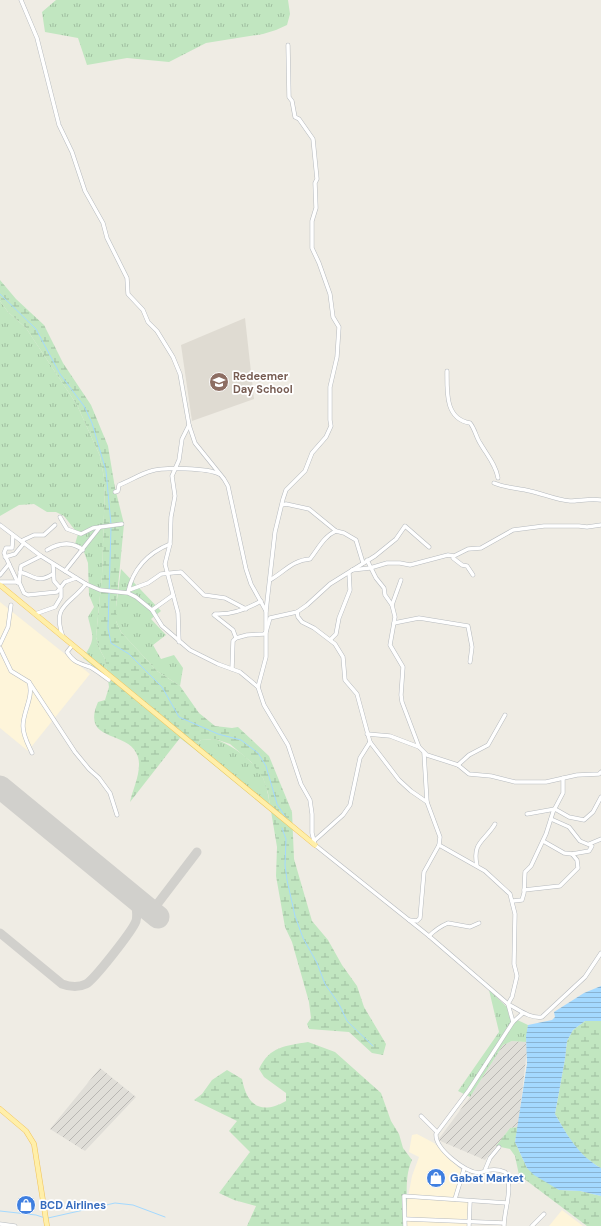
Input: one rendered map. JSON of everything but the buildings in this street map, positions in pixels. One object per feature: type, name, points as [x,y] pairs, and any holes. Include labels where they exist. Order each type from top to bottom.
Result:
[{"type":"main road","points":[[0,584],[63,638],[315,843]]},
{"type":"main road","points":[[0,1109],[26,1131],[34,1144],[47,1226]]},
{"type":"street","points":[[21,0],[37,38],[59,125],[72,152],[83,185],[103,223],[106,238],[127,278],[128,294],[143,310],[148,322],[157,331],[180,374],[189,425],[195,443],[228,486],[246,569],[251,584],[266,611]]},
{"type":"street","points":[[258,687],[266,657],[266,611],[275,532],[286,490],[305,471],[312,453],[326,438],[331,426],[330,387],[339,342],[339,327],[333,317],[330,294],[312,248],[312,221],[317,202],[315,197],[315,183],[318,179],[314,157],[316,152],[313,139],[295,117],[292,101],[289,97],[288,45]]},
{"type":"street","points":[[447,371],[446,379],[452,412],[456,418],[470,423],[478,435],[479,441],[497,469],[498,478]]},
{"type":"street","points":[[179,642],[178,613],[165,564],[170,544],[171,517],[175,496],[172,476],[182,439],[189,425]]},
{"type":"street","points":[[115,492],[118,491],[119,485],[149,471],[161,468],[216,472],[220,475]]},
{"type":"street","points":[[494,483],[517,490],[543,494],[555,499],[581,501],[594,499],[601,500]]},
{"type":"street","points":[[282,505],[286,504],[309,509],[336,531],[344,533],[356,540],[363,563]]},
{"type":"street","points":[[60,517],[68,529],[81,534],[93,528],[122,524]]},
{"type":"street","points":[[0,525],[40,556],[86,584],[100,590],[128,591],[148,583],[161,574],[181,572],[204,595],[225,598],[246,610]]},
{"type":"street","points":[[5,557],[15,554],[23,542],[34,535],[47,533],[55,525]]},
{"type":"street","points":[[350,572],[387,563],[400,563],[410,566],[448,555],[454,556],[468,549],[481,548],[513,530],[544,526],[586,527],[601,525]]},
{"type":"street","points":[[266,632],[270,618],[297,612],[330,584],[350,572],[396,539],[405,526],[429,547]]},
{"type":"street","points":[[65,571],[100,527]]},
{"type":"street","points":[[270,580],[285,570],[288,566],[303,559],[310,559],[318,545],[330,533],[336,531]]},
{"type":"street","points":[[12,535],[13,546],[12,548],[6,548],[5,557],[24,593],[28,596],[51,594],[62,588]]},
{"type":"street","points":[[47,550],[56,545],[66,544],[76,545],[83,550]]},
{"type":"street","points":[[128,591],[133,575],[139,570],[142,562],[162,547],[170,544]]},
{"type":"street","points":[[19,583],[20,572],[23,564],[31,562],[40,556]]},
{"type":"street","points":[[453,558],[462,565],[467,566],[473,575]]},
{"type":"street","points":[[367,560],[370,568],[384,588],[385,595],[392,605],[395,617],[390,645],[403,668],[401,695],[402,702],[419,747],[424,753],[458,765],[470,774],[491,776],[515,782],[546,782],[601,772]]},
{"type":"street","points":[[0,575],[9,564]]},
{"type":"street","points":[[53,564],[54,581],[62,588]]},
{"type":"street","points":[[20,572],[38,579],[46,578],[53,574]]},
{"type":"street","points":[[331,639],[336,634],[339,618],[350,590],[350,572]]},
{"type":"street","points":[[35,614],[55,607],[61,597],[62,588],[65,582],[76,578]]},
{"type":"street","points":[[392,605],[401,580]]},
{"type":"street","points":[[0,584],[5,581],[19,583]]},
{"type":"street","points":[[63,638],[58,617],[62,610],[86,584]]},
{"type":"street","points":[[128,591],[152,610],[162,626],[179,642],[208,659],[240,672],[258,687],[264,705],[288,745],[301,784],[310,800],[312,833],[315,843],[429,936],[508,1004],[535,1018],[544,1016],[585,977],[601,953]]},
{"type":"street","points":[[152,610],[173,595]]},
{"type":"street","points":[[236,638],[232,630],[215,615],[246,610],[261,601]]},
{"type":"street","points":[[0,644],[8,627],[11,605]]},
{"type":"street","points":[[297,612],[298,617],[302,622],[331,639],[343,657],[345,680],[357,694],[370,742],[399,780],[411,791],[427,802]]},
{"type":"street","points":[[394,623],[419,618],[468,626],[472,647],[470,662]]},
{"type":"street","points":[[232,669],[233,641],[236,638],[247,635],[266,632]]},
{"type":"street","points":[[71,647],[67,652],[73,659],[80,665],[89,667],[109,680]]},
{"type":"street","points":[[0,648],[11,671],[29,682],[75,752],[88,769],[99,778],[110,793],[117,815]]},
{"type":"street","points":[[29,682],[30,694],[23,726],[26,741],[32,753]]},
{"type":"street","points":[[458,765],[468,754],[488,745],[505,715]]},
{"type":"street","points":[[367,734],[390,736],[419,747]]},
{"type":"street","points":[[315,843],[343,815],[350,805],[360,758],[370,742]]},
{"type":"street","points":[[408,920],[417,921],[420,918],[424,872],[426,865],[439,845],[440,837],[427,802],[424,753]]},
{"type":"street","points":[[513,901],[522,900],[525,872],[531,866],[543,841],[555,809],[563,794],[563,778]]},
{"type":"street","points":[[527,814],[555,809],[569,817],[584,820],[593,812],[601,797]]},
{"type":"street","points":[[551,819],[569,827],[580,841],[590,844],[601,839]]},
{"type":"street","points":[[477,866],[475,854],[480,842],[495,824]]},
{"type":"street","points":[[543,841],[564,853],[572,854],[589,851],[592,846],[590,844]]},
{"type":"street","points":[[439,845],[477,866],[495,878],[510,894],[513,901],[515,914],[514,964],[517,976],[512,997],[508,1004],[513,1022]]},
{"type":"street","points":[[524,890],[560,886],[578,868],[578,860],[572,854]]},
{"type":"street","points":[[429,936],[434,930],[441,929],[448,923],[470,927],[479,923]]},
{"type":"street","points":[[405,1219],[469,1224],[504,1224],[508,1180],[505,1172],[499,1170],[485,1170],[479,1173],[464,1169],[437,1142],[436,1139],[437,1132],[469,1090],[513,1022],[523,1013]]},
{"type":"street","points":[[421,1116],[437,1132]]},
{"type":"street","points":[[485,1170],[490,1158],[499,1146]]},
{"type":"street","points":[[455,1199],[464,1169]]},
{"type":"street","points":[[405,1226],[404,1196],[455,1199],[470,1202],[507,1203]]},
{"type":"street","points":[[469,1224],[470,1202]]},
{"type":"street","points":[[532,1226],[544,1214]]},
{"type":"street","points":[[0,1224],[15,1226]]},
{"type":"shaded area","name":"Redeemer Day School","points":[[245,318],[254,399],[192,421],[181,345]]},
{"type":"shaded area","points":[[0,602],[90,674],[28,751],[0,728]]},
{"type":"shaded area","points":[[512,1041],[526,1042],[527,1050],[518,1127],[510,1128],[485,1160],[438,1140],[470,1097],[503,1045]]},
{"type":"shaded area","points":[[100,1068],[136,1097],[85,1151],[50,1129]]},
{"type":"shaded area","name":"Gabat Market","points":[[417,1134],[434,1143],[462,1171],[454,1199],[468,1201],[468,1226],[406,1226],[405,1213],[412,1176],[419,1157],[409,1152],[412,1135]]},
{"type":"shaded area","points":[[562,1210],[583,1226],[549,1226]]},
{"type":"green space","points":[[56,0],[288,0],[290,14],[287,25],[276,30],[263,34],[206,43],[169,62],[127,58],[87,65],[78,38],[45,32],[42,12]]},
{"type":"green space","points":[[0,280],[16,299],[44,325],[63,363],[91,405],[108,446],[115,488],[124,524],[116,607],[116,621],[121,632],[157,671],[180,686],[199,713],[215,726],[232,728],[238,727],[269,756],[292,812],[294,859],[312,921],[328,940],[342,965],[357,986],[364,1007],[386,1044],[383,1055],[372,1053],[349,1032],[309,1029],[307,1024],[311,1018],[309,1002],[292,942],[285,927],[276,876],[277,847],[268,793],[263,778],[251,762],[230,744],[215,739],[201,740],[193,748],[180,738],[130,802],[138,774],[138,757],[133,748],[126,742],[108,735],[101,730],[96,724],[94,715],[98,702],[105,700],[109,687],[105,659],[100,650],[96,637],[102,575],[105,483],[100,456],[77,405],[26,328],[8,312],[0,301]]},
{"type":"green space","points":[[0,301],[8,312],[26,328],[77,405],[100,456],[105,483],[102,575],[96,637],[100,650],[105,659],[108,678],[83,658],[92,642],[92,634],[88,617],[94,607],[89,595],[88,563],[84,552],[75,544],[78,534],[64,516],[56,512],[47,512],[34,504],[19,505],[0,516]]},
{"type":"green space","points":[[121,569],[161,611],[151,619],[166,635],[153,645],[161,659],[174,655],[183,668],[180,686],[157,671],[121,632],[116,621],[116,607]]},
{"type":"green space","points":[[215,739],[242,754],[259,771],[266,786],[271,812],[193,748],[201,740]]},
{"type":"green space","points":[[489,990],[508,1008],[509,1016],[528,1025],[526,1042],[512,1041],[503,1045],[470,1097],[458,1091],[499,1032]]},
{"type":"green space","points":[[585,1021],[601,1021],[601,1168],[586,1157],[574,1144],[555,1114],[567,1041],[573,1030]]},
{"type":"green space","points":[[308,1042],[335,1052],[381,1093],[391,1121],[399,1134],[403,1148],[412,1160],[409,1168],[406,1209],[403,1226],[247,1226],[256,1206],[234,1200],[219,1193],[250,1152],[229,1131],[237,1121],[194,1100],[202,1094],[212,1080],[227,1070],[242,1079],[247,1096],[256,1105],[269,1107],[286,1101],[286,1093],[264,1077],[259,1069],[263,1061],[273,1051],[285,1046]]},
{"type":"green space","points":[[518,1127],[515,1142],[527,1168],[559,1190],[580,1191],[601,1196],[601,1226],[587,1226],[519,1175],[515,1156],[510,1149],[496,1146],[510,1128]]},
{"type":"water","points":[[601,986],[601,1021],[585,1021],[573,1030],[567,1041],[555,1114],[574,1144],[586,1157],[601,1168],[601,1196],[580,1191],[559,1190],[534,1175],[527,1168],[515,1142],[527,1064],[526,1036],[528,1025],[552,1020],[555,1017],[554,1012],[584,993]]},
{"type":"waterway","points":[[0,294],[36,329],[60,374],[84,406],[92,423],[106,471],[111,524]]},
{"type":"waterway","points":[[111,528],[108,628],[111,643],[129,654],[162,687],[179,717],[218,734],[241,740],[258,753],[266,766],[277,804],[286,818]]},
{"type":"waterway","points":[[282,828],[286,839],[285,865],[287,880],[295,916],[303,938],[317,963],[325,984],[339,1004],[347,1021],[373,1046]]},
{"type":"waterway","points":[[48,1218],[115,1203],[133,1205],[165,1217]]},
{"type":"waterway","points":[[0,1211],[36,1215],[45,1218]]},
{"type":"taxiway","points":[[152,911],[197,852]]},
{"type":"taxiway","points":[[0,933],[62,984],[77,987],[86,984],[97,974],[133,926],[137,915],[134,897]]},
{"type":"runway","points":[[0,787],[158,917]]},
{"type":"place","name":"Redeemer Day School","points":[[219,382]]},
{"type":"place","name":"Gabat Market","points":[[436,1178]]},
{"type":"place","name":"BCD Airlines","points":[[26,1205]]}]
